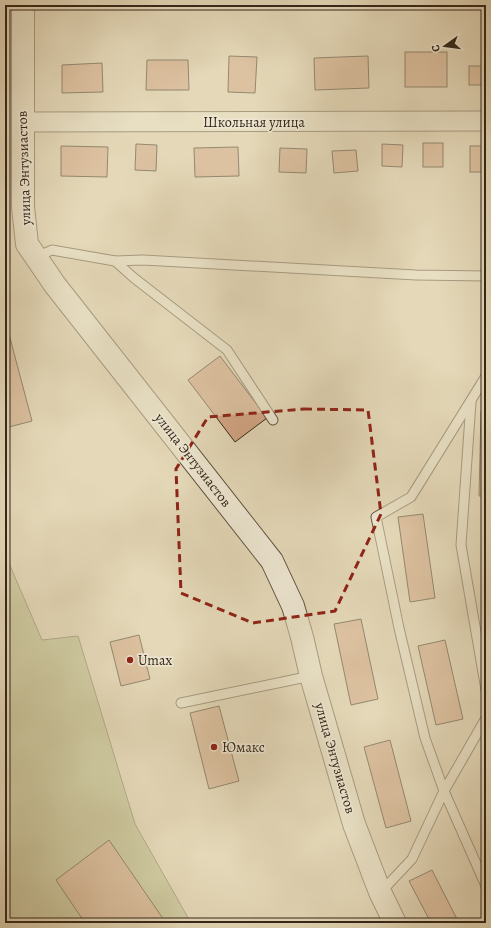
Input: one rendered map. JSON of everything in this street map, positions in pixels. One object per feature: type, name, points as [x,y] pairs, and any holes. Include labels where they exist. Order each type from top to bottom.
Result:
[{"type":"street","name":"улица Энтузиастов","points":[[23,5],[23,207],[28,244],[55,285],[272,561],[293,606],[311,676],[354,824],[380,892],[395,923]]},
{"type":"street","name":"Школьная улица","points":[[22,122],[486,121]]},
{"type":"lane","points":[[36,258],[52,250],[115,261],[143,260],[416,276],[486,276]]},
{"type":"lane","points":[[115,261],[134,278],[227,350],[273,420]]},
{"type":"lane","points":[[486,376],[411,497],[376,517],[399,628],[425,738],[444,791],[486,886]]},
{"type":"lane","points":[[471,399],[462,546],[486,690]]},
{"type":"lane","points":[[181,703],[311,676]]},
{"type":"lane","points":[[380,892],[412,859],[444,791],[486,718]]},
{"type":"highlighted area","points":[[304,409],[368,410],[381,514],[335,611],[253,623],[181,593],[176,469],[208,417]]},
{"type":"green space","points":[[5,554],[42,640],[78,636],[135,824],[191,923],[5,923]]},
{"type":"building","points":[[405,52],[447,52],[447,87],[405,87]]},
{"type":"building","points":[[229,56],[257,57],[255,93],[228,92]]},
{"type":"building","points":[[368,56],[369,88],[315,90],[314,58]]},
{"type":"building","points":[[147,60],[188,60],[189,90],[146,90]]},
{"type":"building","points":[[102,63],[103,92],[62,93],[62,65]]},
{"type":"building","points":[[469,66],[486,66],[486,85],[469,85]]},
{"type":"building","points":[[423,143],[443,143],[443,167],[423,167]]},
{"type":"building","points":[[136,144],[157,145],[156,171],[135,170]]},
{"type":"building","points":[[382,144],[403,145],[402,167],[382,166]]},
{"type":"building","points":[[61,146],[108,147],[107,177],[61,176]]},
{"type":"building","points":[[470,146],[486,146],[486,172],[470,172]]},
{"type":"building","points":[[238,147],[239,176],[195,177],[194,148]]},
{"type":"building","points":[[280,148],[307,149],[306,173],[279,172]]},
{"type":"building","points":[[356,150],[358,171],[334,173],[332,151]]},
{"type":"building","points":[[5,319],[32,421],[5,428]]},
{"type":"building","points":[[220,356],[267,418],[235,442],[188,380]]},
{"type":"building","points":[[481,411],[486,411],[486,496],[479,496]]},
{"type":"building","points":[[423,514],[435,598],[410,602],[398,517]]},
{"type":"building","points":[[486,535],[486,553],[484,536]]},
{"type":"building","points":[[361,619],[378,699],[351,705],[334,624]]},
{"type":"building","name":"Umax","points":[[139,635],[150,679],[121,686],[110,642]]},
{"type":"building","points":[[445,640],[463,719],[436,725],[418,646]]},
{"type":"building","name":"Юмакс","points":[[219,706],[239,781],[209,789],[190,713]]},
{"type":"building","points":[[390,740],[411,821],[386,828],[364,747]]},
{"type":"building","points":[[109,840],[166,923],[85,923],[56,880]]},
{"type":"building","points":[[432,870],[459,923],[431,923],[409,881]]},
{"type":"place","name":"Umax","points":[[130,660]]},
{"type":"place","name":"Юмакс","points":[[214,747]]}]
